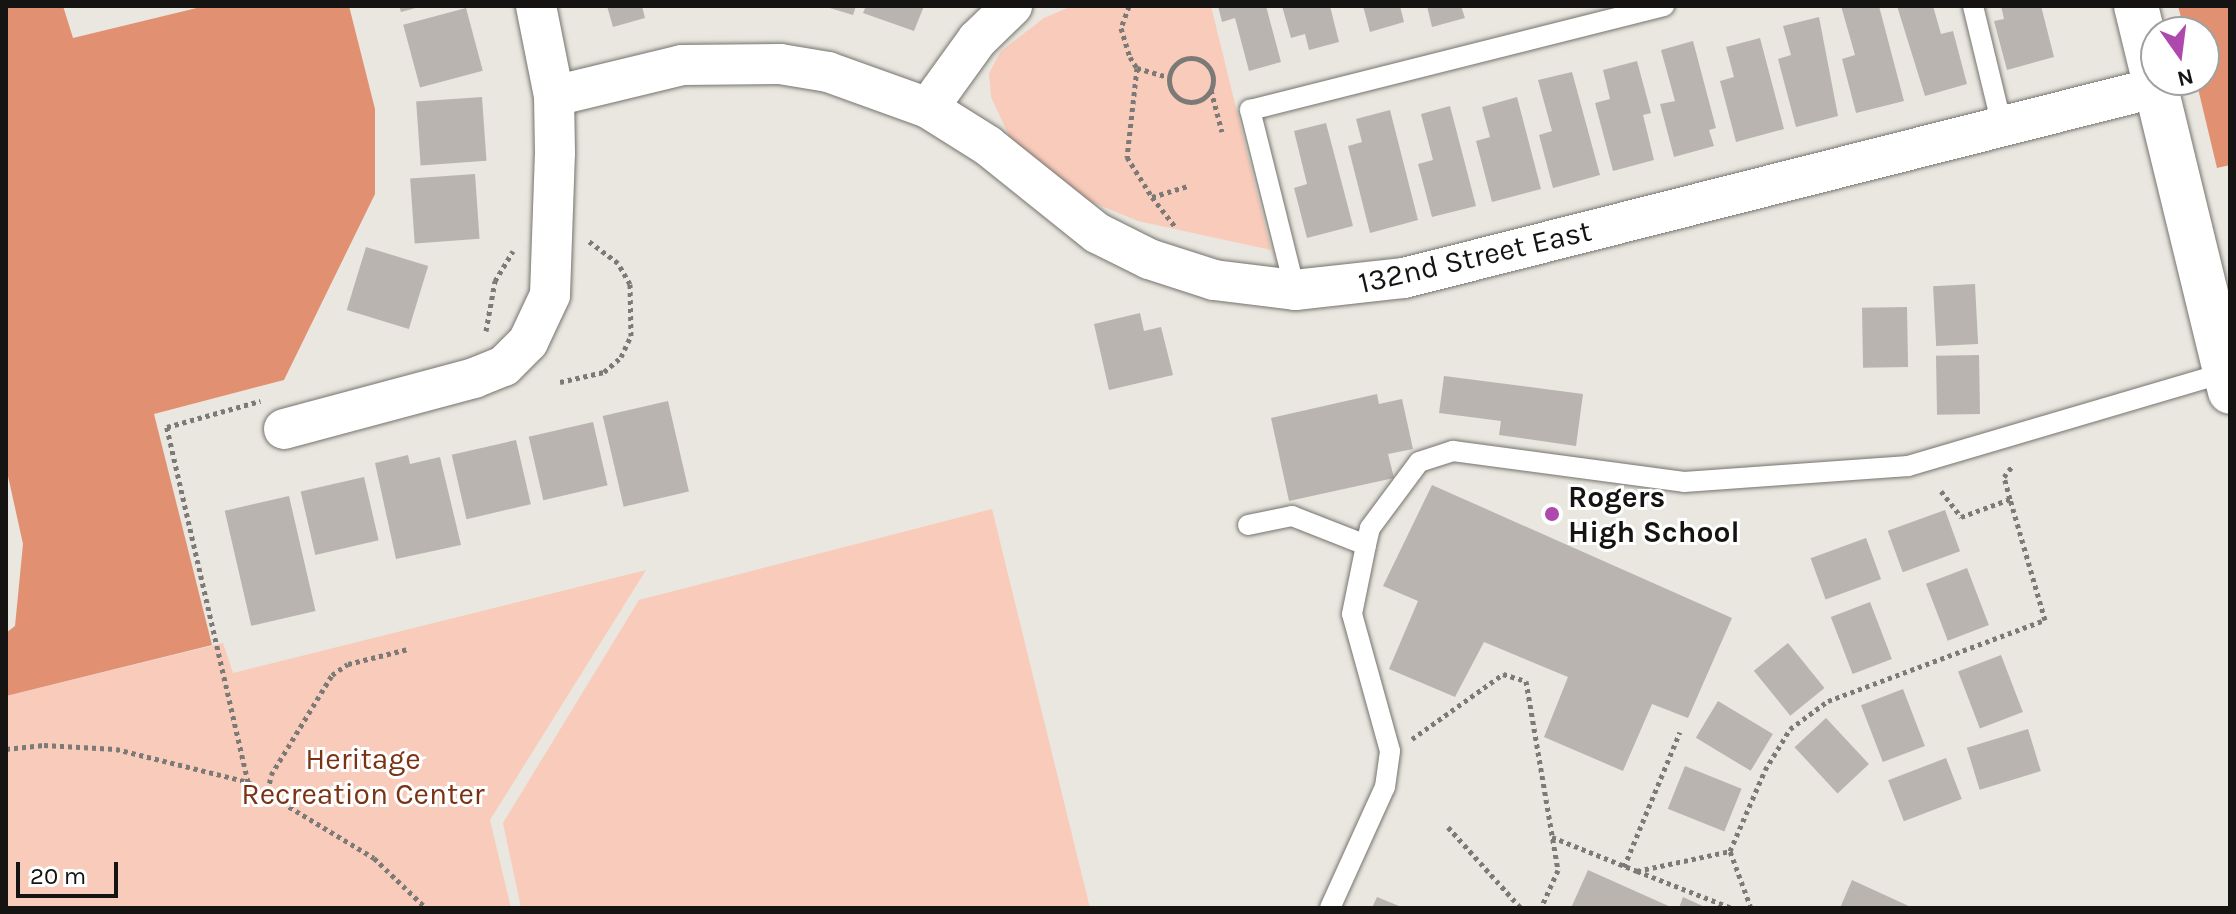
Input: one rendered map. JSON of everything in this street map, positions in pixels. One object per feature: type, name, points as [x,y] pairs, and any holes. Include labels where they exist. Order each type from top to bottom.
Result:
[{"type":"street","points":[[276,414],[474,378],[504,366],[528,342],[550,295],[554,96],[536,6]]},
{"type":"street","points":[[928,108],[977,40],[1012,6]]},
{"type":"street","name":"132nd Street East","points":[[554,96],[682,65],[753,63],[828,72],[928,108],[987,145],[1097,233],[1149,259],[1214,280],[1295,290],[1404,278],[2140,92]]},
{"type":"street","points":[[2156,96],[2228,382]]},
{"type":"lane","points":[[1295,290],[1250,110],[1664,6]]},
{"type":"lane","points":[[1973,6],[2002,126]]},
{"type":"lane","points":[[1330,908],[1385,787],[1390,751],[1352,614],[1370,528],[1419,462],[1453,451],[1684,482],[1908,466],[2228,382]]},
{"type":"lane","points":[[1248,525],[1292,516],[1366,545]]},
{"type":"path","points":[[1129,6],[1121,28],[1137,68],[1127,157],[1152,197],[1187,186]]},
{"type":"path","points":[[1211,90],[1194,103],[1180,100],[1171,90],[1168,77],[1176,63],[1198,59],[1210,68],[1211,90],[1222,132]]},
{"type":"path","points":[[1137,68],[1168,77]]},
{"type":"path","points":[[560,382],[583,381],[604,372],[621,357],[631,336],[630,284],[618,263],[583,237]]},
{"type":"path","points":[[483,341],[495,281],[522,240]]},
{"type":"path","points":[[248,782],[167,427],[276,414]]},
{"type":"path","points":[[1751,908],[1730,851],[1765,770],[1790,729],[1828,701],[2045,620],[2004,477],[2018,458]]},
{"type":"path","points":[[1941,491],[1961,517],[2010,499]]},
{"type":"path","points":[[268,791],[271,775],[332,675],[348,664],[408,649]]},
{"type":"path","points":[[1390,751],[1503,674],[1526,681],[1558,870],[1541,908]]},
{"type":"path","points":[[1624,867],[1680,732]]},
{"type":"path","points":[[6,749],[44,745],[116,749],[248,782],[268,791],[374,858],[426,908]]},
{"type":"path","points":[[1448,827],[1521,908]]},
{"type":"path","points":[[1552,837],[1732,908]]},
{"type":"path","points":[[1637,871],[1730,851]]},
{"type":"green space","points":[[1072,6],[1211,6],[1271,250],[1138,221],[1082,198],[1011,140],[991,97],[989,73],[1001,51],[1044,18]]},
{"type":"green space","points":[[992,509],[1090,908],[521,908],[503,823],[639,600]]},
{"type":"green space","name":"Heritage Recreation Center","points":[[646,570],[490,820],[511,908],[6,908],[6,696],[223,643],[233,673]]},
{"type":"shaded area","points":[[6,6],[63,6],[73,38],[205,6],[349,6],[375,109],[375,194],[284,380],[154,414],[212,645],[6,696],[6,633],[15,626],[23,544],[6,467]]},
{"type":"shaded area","points":[[2178,6],[2230,6],[2230,165],[2217,168],[2200,96],[2220,96],[2220,16],[2181,16]]},
{"type":"building","points":[[399,6],[419,6],[419,7],[401,12]]},
{"type":"building","points":[[607,6],[642,6],[645,18],[613,27]]},
{"type":"building","points":[[823,6],[856,6],[853,15]]},
{"type":"building","points":[[866,6],[924,6],[914,31],[863,13]]},
{"type":"building","points":[[1218,6],[1266,6],[1281,62],[1249,71],[1235,18],[1222,22]]},
{"type":"building","points":[[1282,6],[1330,6],[1339,42],[1309,50],[1305,34],[1291,38]]},
{"type":"building","points":[[1363,6],[1400,6],[1404,22],[1370,32]]},
{"type":"building","points":[[1427,6],[1461,6],[1465,18],[1432,27]]},
{"type":"building","points":[[1841,6],[1879,6],[1904,101],[1856,113],[1842,59],[1855,55]]},
{"type":"building","points":[[1897,6],[1933,6],[1941,34],[1953,31],[1967,84],[1925,96]]},
{"type":"building","points":[[2001,6],[2041,6],[2054,57],[2007,70],[1994,21],[2004,19]]},
{"type":"building","points":[[466,8],[483,71],[420,88],[403,25]]},
{"type":"building","points":[[1819,17],[1838,116],[1796,127],[1778,59],[1791,55],[1783,26]]},
{"type":"building","points":[[1760,38],[1784,129],[1736,142],[1720,81],[1734,77],[1726,47]]},
{"type":"building","points":[[1693,41],[1716,128],[1709,130],[1714,146],[1674,157],[1660,104],[1675,101],[1661,50]]},
{"type":"building","points":[[1637,61],[1651,113],[1643,115],[1654,160],[1613,171],[1595,103],[1610,99],[1603,70]]},
{"type":"building","points":[[1572,72],[1600,175],[1553,188],[1539,135],[1552,131],[1538,80]]},
{"type":"building","points":[[482,97],[486,161],[421,165],[416,102]]},
{"type":"building","points":[[1517,97],[1541,189],[1492,202],[1476,141],[1490,137],[1482,107]]},
{"type":"building","points":[[1450,106],[1476,206],[1432,217],[1418,164],[1433,160],[1421,114]]},
{"type":"building","points":[[1390,110],[1418,220],[1370,233],[1348,146],[1362,142],[1356,119]]},
{"type":"building","points":[[1326,123],[1353,226],[1307,238],[1294,188],[1307,184],[1294,131]]},
{"type":"building","points":[[475,174],[480,239],[415,243],[410,179]]},
{"type":"building","points":[[366,247],[428,266],[409,329],[347,310]]},
{"type":"building","points":[[1975,284],[1978,344],[1936,346],[1933,286]]},
{"type":"building","points":[[1907,307],[1908,367],[1863,368],[1862,308]]},
{"type":"building","points":[[1140,313],[1144,331],[1161,327],[1173,375],[1109,390],[1094,324]]},
{"type":"building","points":[[1979,355],[1980,414],[1937,415],[1936,356]]},
{"type":"building","points":[[1444,376],[1583,394],[1576,446],[1499,435],[1501,421],[1439,413]]},
{"type":"building","points":[[1377,394],[1379,404],[1402,399],[1413,449],[1388,454],[1394,478],[1289,501],[1271,418]]},
{"type":"building","points":[[668,401],[689,492],[624,507],[603,416]]},
{"type":"building","points":[[593,422],[608,485],[543,500],[529,437]]},
{"type":"building","points":[[516,440],[531,504],[467,519],[452,455]]},
{"type":"building","points":[[408,455],[410,464],[440,457],[461,545],[396,559],[375,463]]},
{"type":"building","points":[[364,477],[379,540],[315,555],[301,492]]},
{"type":"building","points":[[1432,485],[1732,618],[1688,718],[1652,704],[1623,771],[1544,737],[1568,677],[1484,642],[1455,697],[1389,669],[1418,601],[1383,586]]},
{"type":"building","points":[[289,496],[316,611],[251,626],[225,511]]},
{"type":"building","points":[[1945,510],[1960,551],[1903,572],[1888,531]]},
{"type":"building","points":[[1866,538],[1881,579],[1826,600],[1811,558]]},
{"type":"building","points":[[1967,568],[1989,625],[1948,641],[1926,584]]},
{"type":"building","points":[[1870,602],[1892,659],[1853,674],[1831,617]]},
{"type":"building","points":[[1788,643],[1825,688],[1790,716],[1754,671]]},
{"type":"building","points":[[2001,655],[2023,712],[1980,728],[1958,671]]},
{"type":"building","points":[[1903,689],[1925,746],[1883,762],[1861,705]]},
{"type":"building","points":[[1718,701],[1773,734],[1751,771],[1696,738]]},
{"type":"building","points":[[1826,718],[1869,764],[1838,793],[1795,747]]},
{"type":"building","points":[[2028,729],[2041,771],[1980,790],[1967,748]]},
{"type":"building","points":[[1946,758],[1962,799],[1904,821],[1888,780]]},
{"type":"building","points":[[1685,766],[1742,789],[1724,832],[1668,809]]},
{"type":"building","points":[[1588,870],[1673,908],[1571,908]]},
{"type":"building","points":[[1852,880],[1913,908],[1840,908]]},
{"type":"building","points":[[1377,897],[1404,908],[1372,908]]},
{"type":"building","points":[[1683,897],[1707,908],[1679,908]]},
{"type":"place","name":"Rogers High School","points":[[1552,514]]}]
